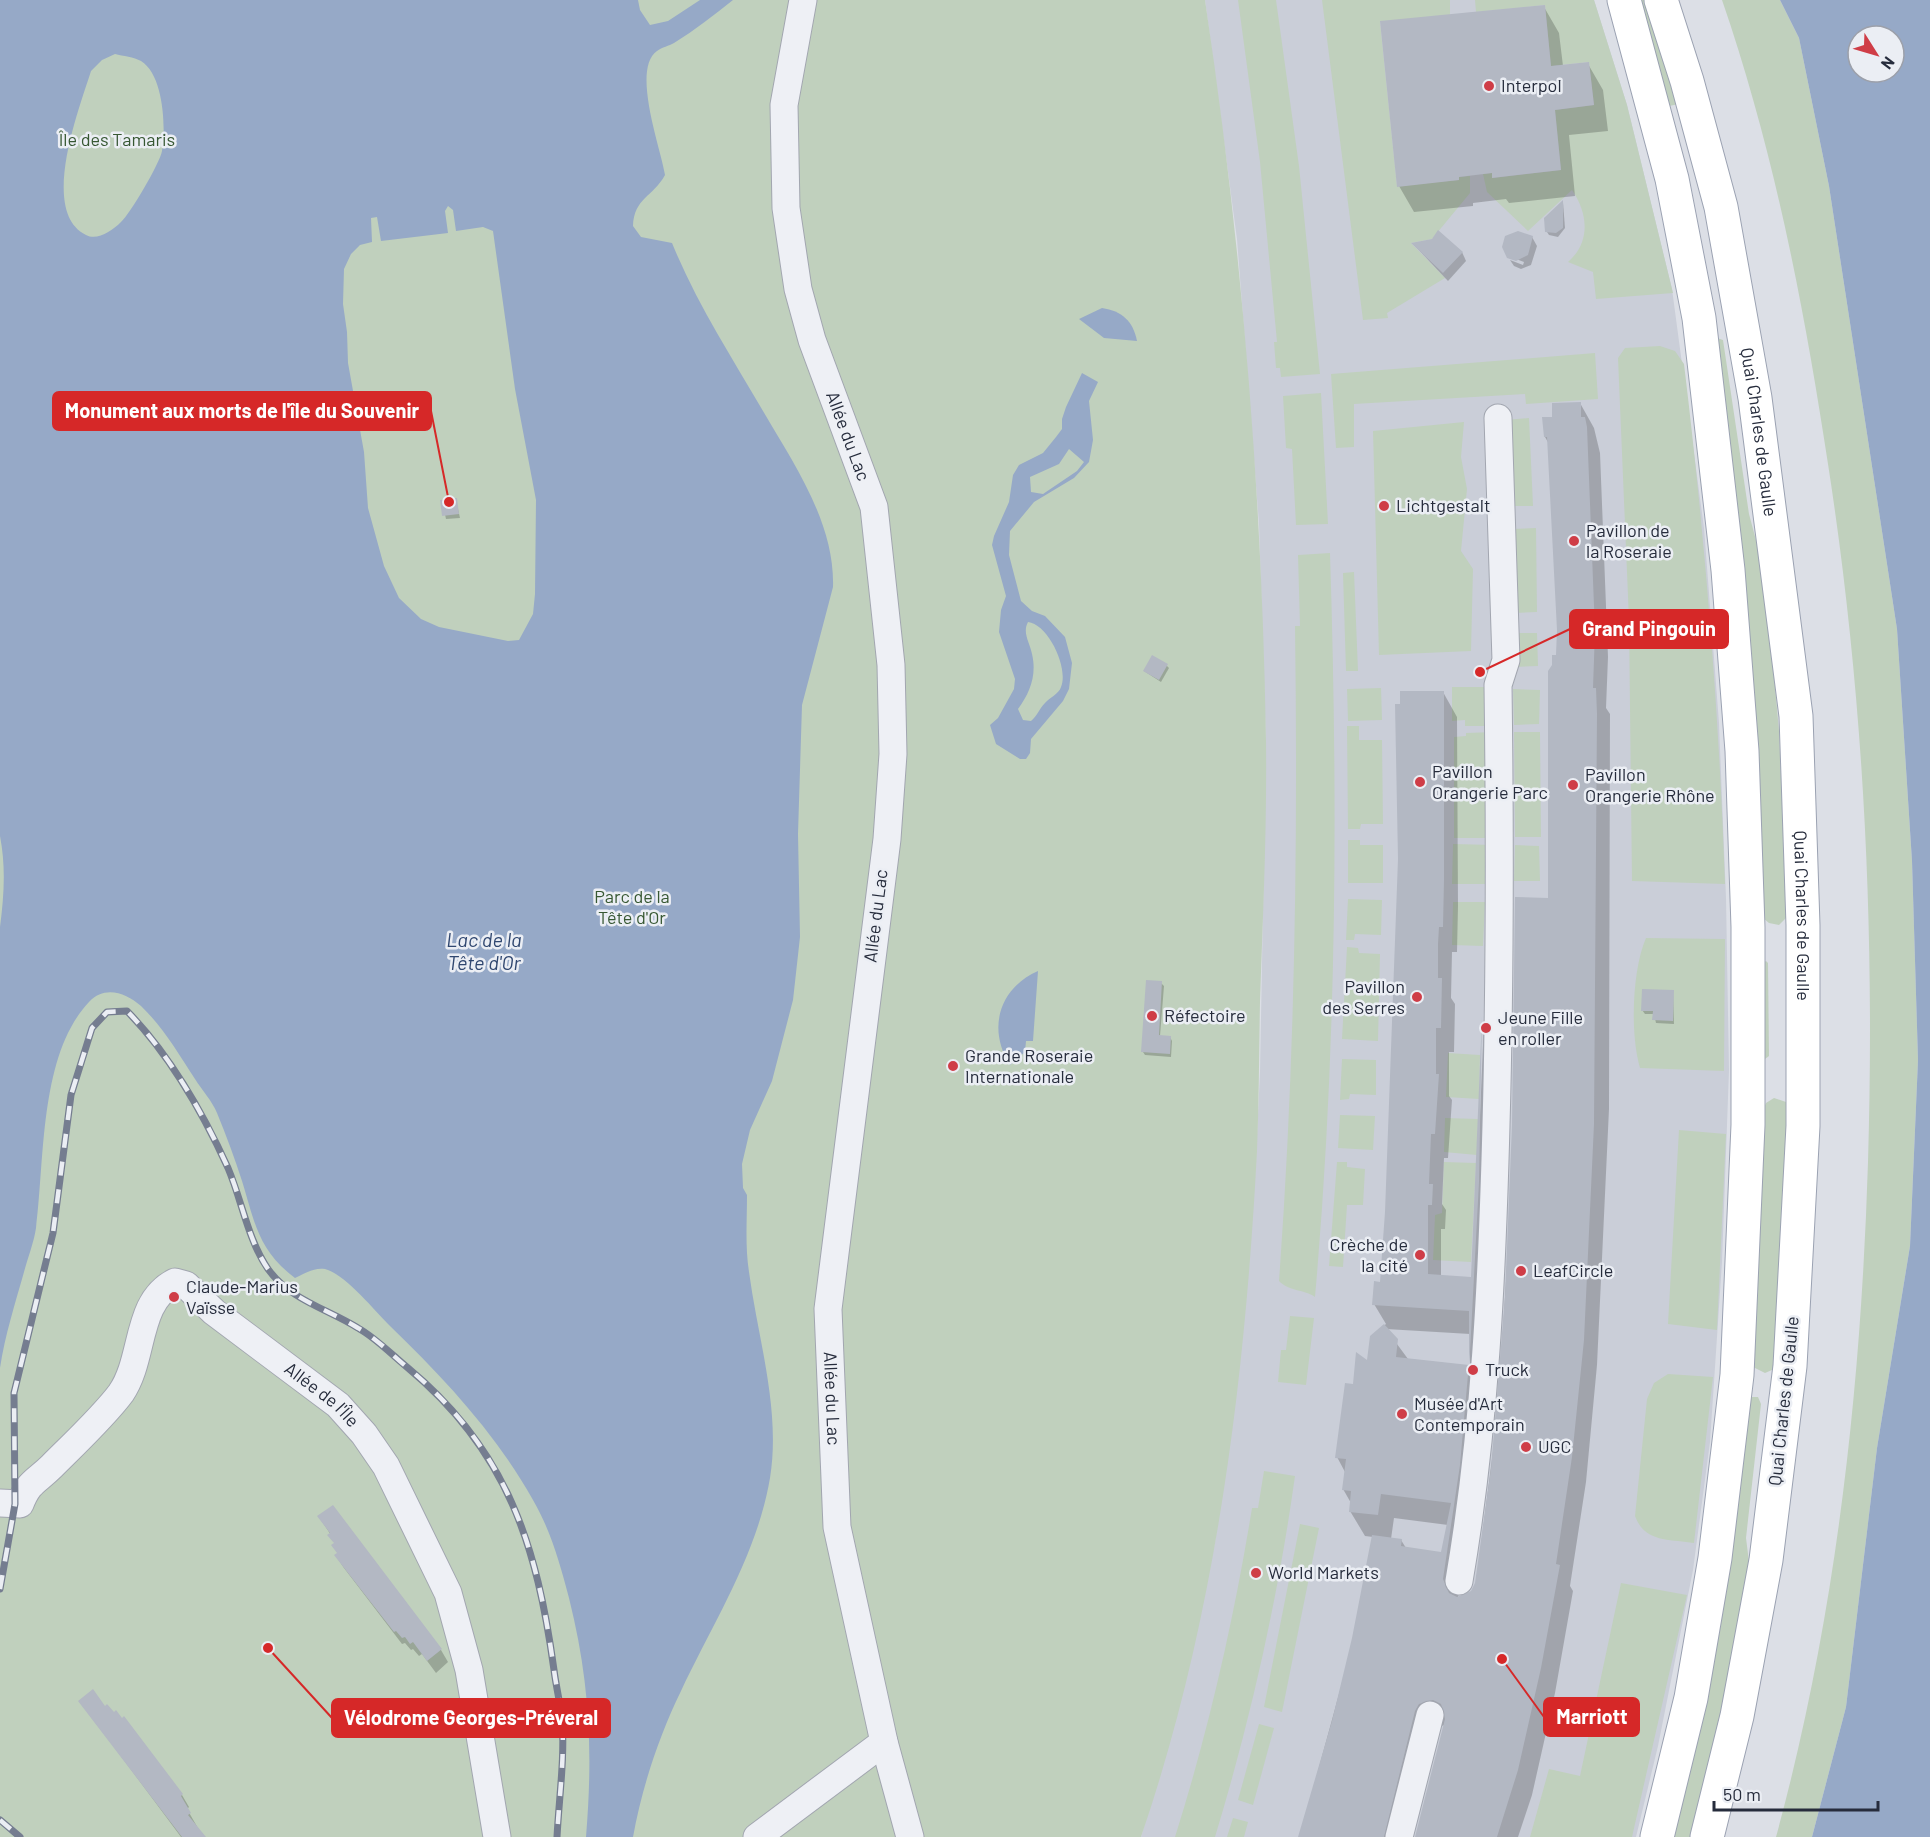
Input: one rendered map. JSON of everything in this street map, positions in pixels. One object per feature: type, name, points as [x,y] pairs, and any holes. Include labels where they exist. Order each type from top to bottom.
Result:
[{"type":"main road","points":[[1624,0],[1672,179],[1699,318],[1728,570],[1742,751],[1748,927],[1748,1125],[1737,1375],[1715,1558],[1691,1698],[1657,1837]]},
{"type":"main road","name":"Quai Charles de Gaulle","points":[[1661,0],[1687,81],[1721,207],[1755,398],[1796,716],[1803,926],[1803,1134],[1790,1366],[1764,1571],[1737,1716],[1707,1837]]},
{"type":"street","name":"Allée du Lac","points":[[803,0],[784,105],[786,208],[798,289],[812,340],[874,507],[891,665],[893,754],[887,838],[828,1309],[837,1527],[884,1742],[910,1837]]},
{"type":"street","points":[[1459,1581],[1480,1431],[1492,1285],[1501,904],[1498,685],[1506,660],[1498,418]]},
{"type":"street","name":"Allée de l'Île","points":[[1,1503],[20,1504],[27,1487],[50,1469],[121,1392],[133,1366],[149,1307],[161,1289],[175,1282],[186,1285],[214,1312],[338,1405],[364,1434],[386,1466],[448,1593],[469,1670],[497,1837]]},
{"type":"street","points":[[1399,1837],[1430,1714]]},
{"type":"street","points":[[757,1837],[884,1742]]},
{"type":"shaded area","points":[[1205,0],[1594,0],[1627,105],[1672,289],[1704,528],[1719,723],[1726,898],[1729,1070],[1722,1262],[1710,1442],[1693,1570],[1658,1746],[1636,1837],[1141,1837],[1180,1701],[1215,1542],[1241,1337],[1256,1156],[1260,1073],[1266,745],[1259,524],[1237,239]]},
{"type":"green space","name":"Parc de la Tête d'Or","points":[[0,0],[1205,0],[1240,277],[1260,555],[1266,774],[1258,1132],[1244,1324],[1223,1498],[1189,1670],[1167,1754],[1141,1837],[0,1837]]},
{"type":"green space","points":[[1238,0],[1276,0],[1299,166],[1320,374],[1281,377],[1280,368],[1276,368],[1274,342],[1277,342],[1260,162]]},
{"type":"green space","points":[[1322,0],[1450,0],[1450,15],[1380,22],[1397,186],[1459,180],[1459,177],[1470,176],[1470,193],[1432,239],[1411,243],[1445,278],[1387,313],[1388,318],[1363,320]]},
{"type":"green space","points":[[1475,0],[1594,0],[1627,105],[1673,293],[1596,299],[1593,272],[1568,262],[1581,246],[1585,227],[1581,208],[1572,190],[1528,231],[1487,192],[1483,174],[1492,173],[1493,178],[1561,170],[1555,110],[1594,105],[1589,62],[1551,66],[1545,5],[1476,12]]},
{"type":"green space","points":[[1635,0],[1646,0],[1679,104],[1669,106]]},
{"type":"green space","points":[[1722,0],[1780,0],[1799,38],[1829,186],[1897,629],[1912,861],[1918,1060],[1910,1246],[1877,1448],[1846,1707],[1812,1837],[1776,1837],[1815,1671],[1830,1587],[1852,1417],[1864,1247],[1870,1074],[1868,899],[1864,812],[1850,638],[1840,551],[1809,346],[1786,229],[1772,172]]},
{"type":"green space","points":[[1717,338],[1723,340],[1749,514],[1765,574],[1779,731],[1787,917],[1779,925],[1769,923],[1763,918]]},
{"type":"green space","points":[[1660,346],[1675,351],[1684,364],[1710,624],[1725,884],[1632,881],[1629,620],[1618,358],[1625,348]]},
{"type":"green space","points":[[1595,353],[1598,399],[1526,404],[1525,394],[1354,404],[1354,447],[1336,448],[1331,374]]},
{"type":"green space","points":[[1321,393],[1328,524],[1296,525],[1292,449],[1286,448],[1283,396]]},
{"type":"green space","points":[[1529,418],[1533,506],[1511,506],[1505,420]]},
{"type":"green space","points":[[1464,422],[1461,457],[1467,489],[1461,551],[1473,569],[1471,651],[1379,655],[1373,431]]},
{"type":"green space","points":[[1536,528],[1537,612],[1515,613],[1512,529]]},
{"type":"green space","points":[[1330,553],[1335,832],[1334,925],[1328,1111],[1315,1297],[1283,1285],[1279,1281],[1292,1036],[1296,790],[1295,626],[1300,626],[1298,555]]},
{"type":"green space","points":[[1354,572],[1358,671],[1346,671],[1343,573]]},
{"type":"green space","points":[[1515,633],[1537,633],[1538,666],[1515,667]]},
{"type":"green space","points":[[1452,687],[1494,687],[1494,726],[1465,726],[1465,720],[1452,721]]},
{"type":"green space","points":[[1381,688],[1382,720],[1348,721],[1347,689]]},
{"type":"green space","points":[[1513,689],[1540,690],[1539,724],[1514,725]]},
{"type":"green space","points":[[1347,726],[1359,726],[1359,740],[1382,740],[1383,824],[1361,824],[1360,829],[1348,829]]},
{"type":"green space","points":[[1494,732],[1495,838],[1454,838],[1454,737],[1466,736],[1466,733]]},
{"type":"green space","points":[[1514,732],[1540,732],[1541,837],[1515,837]]},
{"type":"green space","points":[[1348,840],[1360,840],[1360,845],[1383,845],[1383,883],[1348,883]]},
{"type":"green space","points":[[1453,844],[1494,845],[1494,884],[1452,884]]},
{"type":"green space","points":[[1515,845],[1539,846],[1540,881],[1514,881]]},
{"type":"green space","points":[[1348,899],[1382,900],[1381,935],[1355,934],[1354,940],[1346,940]]},
{"type":"green space","points":[[1453,902],[1485,902],[1483,946],[1452,945]]},
{"type":"green space","points":[[1646,938],[1725,939],[1724,1071],[1640,1068],[1635,1038],[1634,1002],[1641,951]]},
{"type":"green space","points":[[1347,947],[1358,948],[1359,953],[1380,954],[1378,1041],[1342,1039]]},
{"type":"green space","points":[[1766,961],[1768,963],[1769,1056],[1765,1059],[1763,963]]},
{"type":"green space","points":[[1448,1053],[1480,1055],[1479,1099],[1446,1097]]},
{"type":"green space","points":[[1342,1059],[1376,1060],[1376,1095],[1350,1094],[1349,1099],[1340,1100]]},
{"type":"green space","points":[[1774,1098],[1786,1102],[1789,1107],[1776,1361],[1772,1370],[1765,1373],[1753,1367],[1762,1113],[1766,1103]]},
{"type":"green space","points":[[1340,1115],[1375,1116],[1373,1150],[1338,1148]]},
{"type":"green space","points":[[1445,1118],[1478,1119],[1477,1155],[1444,1152]]},
{"type":"green space","points":[[1679,1130],[1726,1134],[1717,1330],[1668,1324]]},
{"type":"green space","points":[[1337,1162],[1347,1162],[1347,1167],[1365,1169],[1363,1205],[1347,1205],[1343,1267],[1329,1266]]},
{"type":"green space","points":[[1444,1162],[1476,1163],[1471,1262],[1433,1260],[1435,1215],[1442,1213]]},
{"type":"green space","points":[[1290,1316],[1314,1318],[1306,1385],[1278,1382],[1281,1350],[1286,1350]]},
{"type":"green space","points":[[1668,1374],[1713,1377],[1694,1543],[1667,1540],[1652,1535],[1639,1525],[1635,1516],[1647,1399],[1654,1383]]},
{"type":"green space","points":[[1751,1397],[1758,1397],[1761,1404],[1746,1538],[1750,1570],[1722,1726],[1695,1837],[1672,1837],[1748,1402]]},
{"type":"green space","points":[[1264,1471],[1295,1476],[1272,1612],[1252,1703],[1215,1837],[1175,1837],[1210,1715],[1229,1632],[1252,1508],[1258,1508]]},
{"type":"green space","points":[[1300,1524],[1319,1528],[1282,1712],[1264,1707]]},
{"type":"green space","points":[[1621,1583],[1687,1595],[1632,1837],[1530,1837],[1549,1769],[1580,1776]]},
{"type":"green space","points":[[1259,1724],[1274,1728],[1253,1805],[1238,1800]]},
{"type":"green space","points":[[1233,1818],[1248,1822],[1244,1837],[1227,1837]]},
{"type":"water","name":"Lac de la Tête d'Or","points":[[0,0],[638,0],[640,10],[650,25],[668,21],[700,0],[733,0],[682,38],[661,48],[650,60],[647,91],[665,175],[640,203],[633,226],[641,237],[672,243],[703,308],[810,495],[827,540],[832,563],[833,587],[802,705],[798,834],[800,937],[793,1000],[772,1081],[750,1130],[742,1164],[743,1188],[747,1195],[748,1263],[771,1401],[773,1452],[770,1478],[764,1506],[745,1561],[665,1726],[646,1781],[633,1837],[586,1837],[589,1746],[582,1659],[569,1598],[550,1536],[518,1476],[503,1452],[449,1386],[350,1285],[325,1269],[313,1270],[295,1278],[273,1257],[259,1235],[242,1181],[212,1104],[156,1023],[141,1006],[122,995],[109,992],[89,1002],[73,1024],[61,1050],[47,1109],[35,1233],[10,1320],[0,1368],[0,927],[4,882],[0,836]],"holes":[[[115,54],[141,61],[155,78],[162,103],[164,130],[162,151],[151,177],[125,217],[109,232],[90,237],[72,223],[65,205],[66,159],[91,71],[102,60]],[[448,206],[453,210],[456,231],[483,227],[493,231],[515,389],[536,500],[533,614],[519,640],[508,641],[439,627],[421,619],[399,598],[384,566],[368,508],[364,452],[348,363],[343,304],[344,269],[351,254],[360,245],[372,242],[371,218],[377,217],[381,241],[448,233],[445,211]]]},
{"type":"water","points":[[1780,0],[1930,0],[1930,1837],[1812,1837],[1846,1707],[1877,1448],[1910,1246],[1918,1060],[1912,861],[1897,629],[1829,186],[1799,38]]},
{"type":"water","points":[[1102,308],[1126,318],[1133,328],[1137,341],[1104,338],[1079,319]]},
{"type":"water","points":[[1082,373],[1098,382],[1089,401],[1093,440],[1089,462],[1074,478],[1034,502],[1010,531],[1009,555],[1021,601],[1032,611],[1045,616],[1065,637],[1072,663],[1069,689],[1063,701],[1031,739],[1030,753],[1026,759],[1020,759],[996,744],[990,725],[998,718],[1014,689],[1015,679],[999,632],[1001,610],[1006,596],[992,545],[1009,502],[1013,475],[1019,465],[1043,453],[1056,437],[1062,429],[1066,407]],"holes":[[[1069,449],[1084,462],[1077,471],[1043,494],[1031,492],[1030,477],[1059,464]],[[1028,622],[1043,630],[1049,638],[1059,659],[1063,679],[1058,692],[1045,703],[1031,721],[1023,720],[1018,709],[1029,690],[1034,669],[1026,634]]]},
{"type":"water","points":[[1038,971],[1033,1041],[1026,1041],[1025,1052],[1010,1065],[999,1038],[998,1024],[1001,1011],[1014,988],[1025,978]]},
{"type":"building","name":"Interpol","points":[[1545,5],[1551,66],[1589,62],[1594,105],[1555,110],[1561,170],[1492,178],[1492,173],[1459,177],[1459,180],[1397,187],[1380,21]]},
{"type":"building","points":[[1563,200],[1563,228],[1556,233],[1545,232],[1544,218]]},
{"type":"building","points":[[1438,230],[1463,252],[1443,273],[1411,243],[1432,239]]},
{"type":"building","points":[[1518,231],[1533,236],[1528,255],[1516,261],[1507,258],[1502,247],[1505,236]]},
{"type":"building","points":[[1581,402],[1581,417],[1585,417],[1587,427],[1595,631],[1593,688],[1596,688],[1597,714],[1594,1124],[1584,1340],[1572,1457],[1556,1564],[1560,1565],[1541,1668],[1518,1770],[1497,1837],[1415,1837],[1445,1719],[1441,1704],[1433,1700],[1419,1704],[1415,1711],[1384,1837],[1298,1837],[1332,1721],[1352,1638],[1372,1535],[1402,1539],[1401,1546],[1441,1552],[1451,1503],[1381,1494],[1378,1515],[1349,1512],[1351,1491],[1342,1490],[1346,1459],[1335,1458],[1345,1383],[1353,1384],[1356,1352],[1367,1360],[1370,1336],[1384,1324],[1398,1339],[1396,1357],[1469,1365],[1460,1465],[1443,1579],[1449,1593],[1457,1597],[1471,1591],[1475,1583],[1491,1469],[1505,1297],[1512,1125],[1515,897],[1548,898],[1548,671],[1552,665],[1552,655],[1556,655],[1557,630],[1547,437],[1544,437],[1542,417],[1552,417],[1552,403]]},
{"type":"building","points":[[457,498],[459,514],[442,516],[440,500]]},
{"type":"building","points":[[1152,655],[1168,664],[1159,680],[1143,671]]},
{"type":"building","points":[[1400,691],[1444,691],[1443,927],[1439,927],[1438,944],[1438,978],[1442,978],[1441,1028],[1436,1028],[1436,1074],[1439,1074],[1435,1134],[1431,1134],[1429,1184],[1433,1184],[1432,1205],[1428,1205],[1428,1274],[1471,1277],[1482,1017],[1479,1182],[1469,1363],[1469,1311],[1372,1305],[1374,1281],[1380,1282],[1385,1212],[1398,859],[1395,704],[1400,704]]},
{"type":"building","name":"Réfectoire","points":[[1146,980],[1162,981],[1159,1035],[1171,1036],[1170,1054],[1141,1052]]},
{"type":"building","points":[[1642,989],[1674,990],[1673,1021],[1652,1020],[1653,1011],[1641,1011]]},
{"type":"building","points":[[333,1505],[442,1649],[427,1661],[413,1642],[410,1644],[405,1637],[402,1638],[396,1631],[394,1632],[334,1555],[337,1553],[331,1545],[334,1543],[327,1535],[330,1533],[317,1516]]},
{"type":"building","points":[[93,1689],[105,1706],[107,1704],[114,1712],[116,1710],[122,1718],[124,1716],[183,1794],[181,1796],[191,1813],[188,1815],[206,1837],[182,1837],[78,1701]]},
{"type":"railway","points":[[0,1589],[15,1504],[14,1393],[53,1233],[71,1095],[92,1028],[107,1012],[127,1011],[157,1046],[184,1085],[208,1126],[228,1168],[255,1246],[268,1269],[287,1289],[365,1332],[408,1368],[442,1400],[471,1433],[494,1467],[527,1542],[547,1625],[563,1733],[557,1837]]},
{"type":"railway","points":[[0,1820],[20,1837]]},
{"type":"place","name":"Interpol","points":[[1489,86]]},
{"type":"place","name":"Monument aux morts de l'île du Souvenir","points":[[449,502]]},
{"type":"place","name":"Lichtgestalt","points":[[1384,506]]},
{"type":"place","name":"Pavillon de la Roseraie","points":[[1574,541]]},
{"type":"place","name":"Grand Pingouin","points":[[1480,672]]},
{"type":"place","name":"Pavillon Orangerie Parc","points":[[1420,782]]},
{"type":"place","name":"Pavillon Orangerie Rhône","points":[[1573,785]]},
{"type":"place","name":"Pavillon des Serres","points":[[1417,997]]},
{"type":"place","name":"Réfectoire","points":[[1152,1016]]},
{"type":"place","name":"Jeune Fille en roller","points":[[1486,1028]]},
{"type":"place","name":"Grande Roseraie Internationale","points":[[953,1066]]},
{"type":"place","name":"Crèche de la cité","points":[[1420,1255]]},
{"type":"place","name":"LeafCircle","points":[[1521,1271]]},
{"type":"place","name":"Claude-Marius Vaïsse","points":[[174,1297]]},
{"type":"place","name":"Truck","points":[[1473,1370]]},
{"type":"place","name":"Musée d'Art Contemporain","points":[[1402,1414]]},
{"type":"place","name":"UGC","points":[[1526,1447]]},
{"type":"place","name":"World Markets","points":[[1256,1573]]},
{"type":"place","name":"Vélodrome Georges-Préveral","points":[[268,1648]]},
{"type":"place","name":"Marriott","points":[[1502,1659]]},
{"type":"park label","name":"Île des Tamaris","points":[[117,140]]}]
